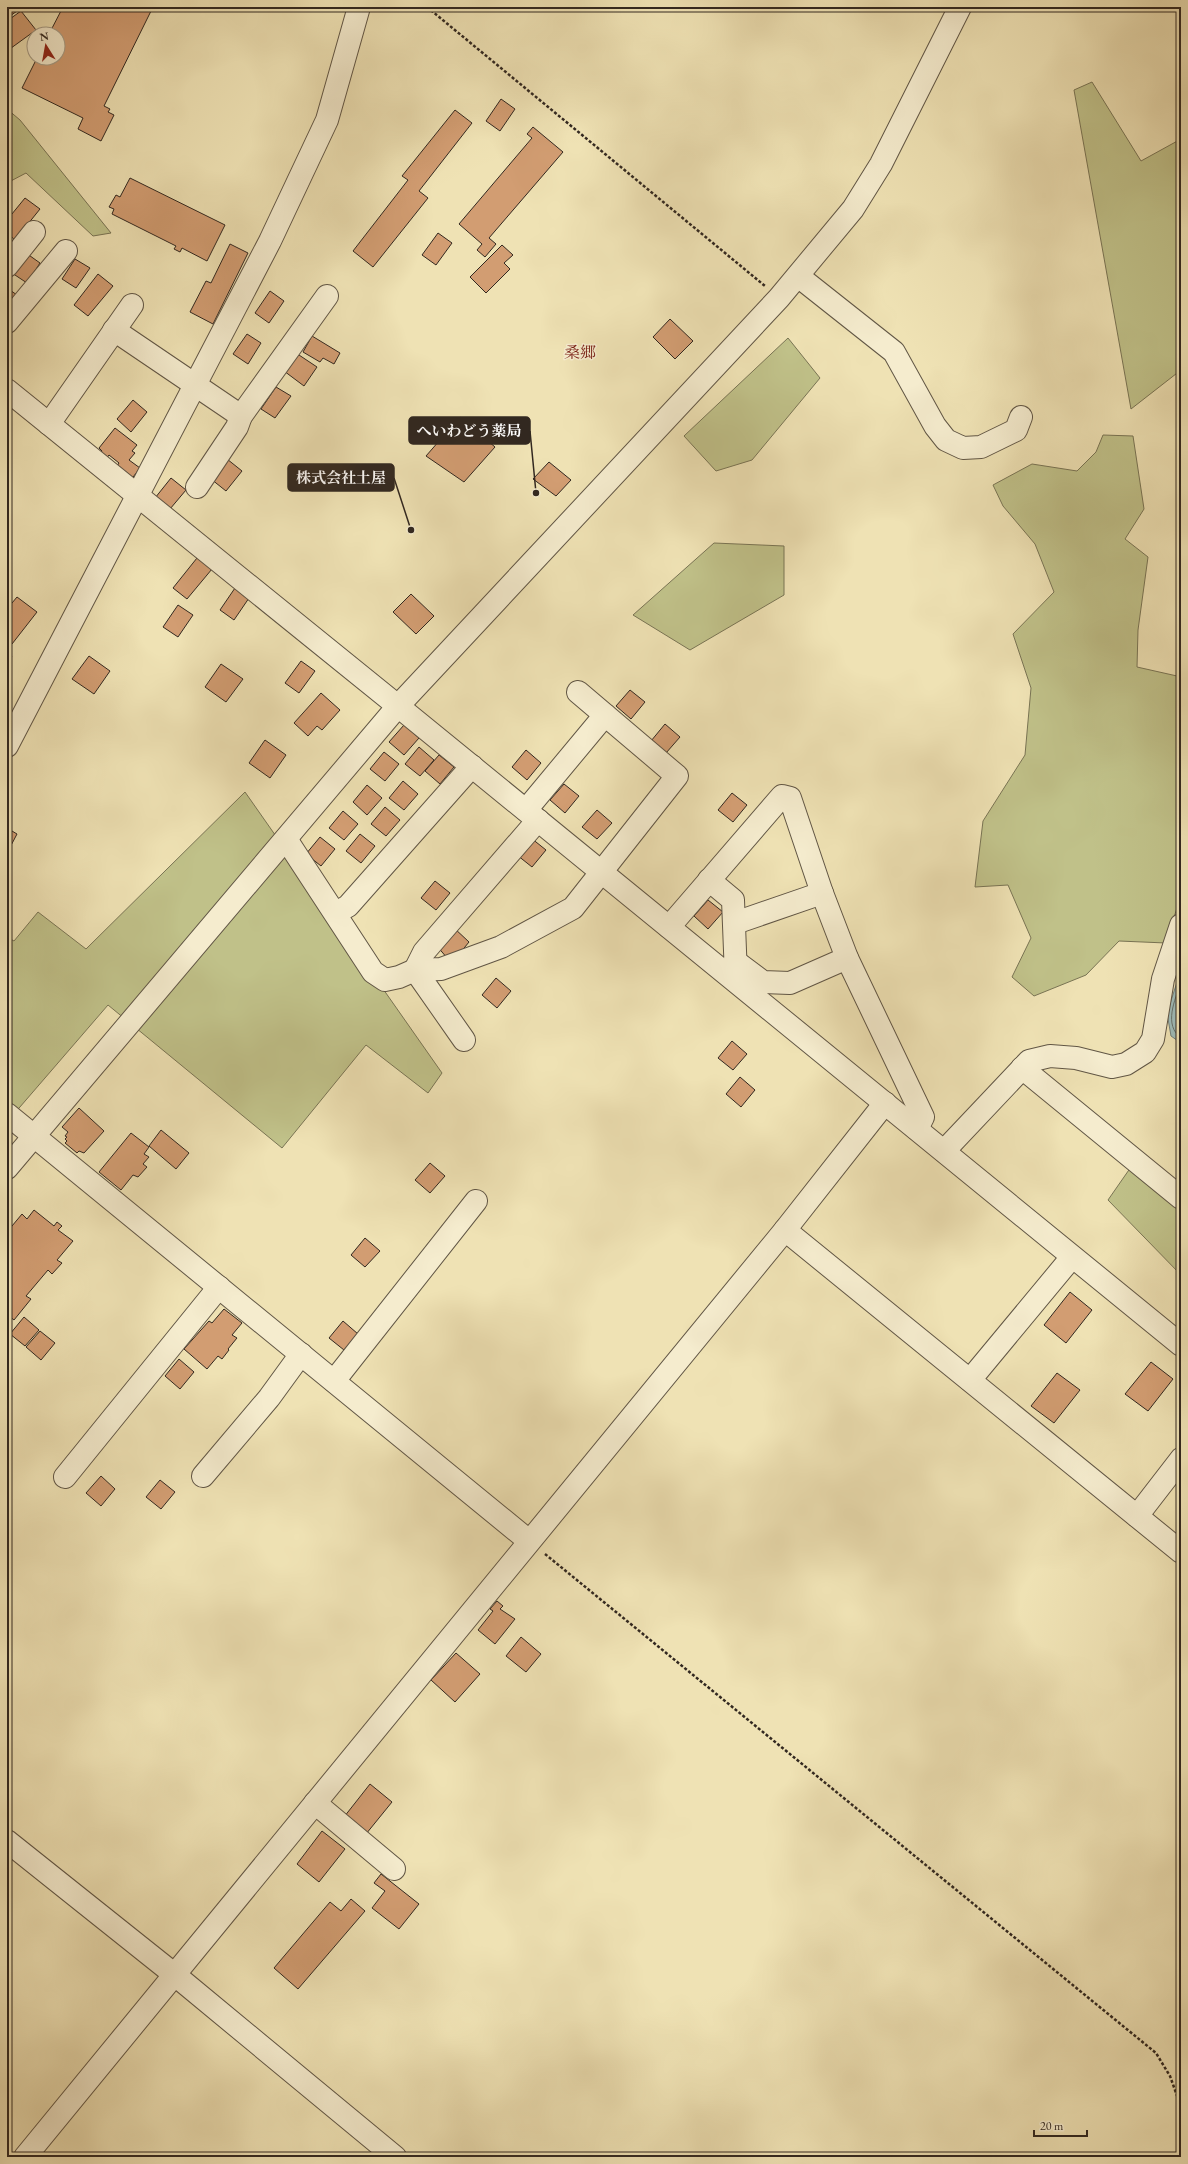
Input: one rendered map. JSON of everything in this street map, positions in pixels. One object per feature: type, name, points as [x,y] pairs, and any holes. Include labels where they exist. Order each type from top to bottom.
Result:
[{"type":"street","points":[[7,746],[270,240],[327,120],[359,7]]},
{"type":"street","points":[[7,1168],[398,706],[779,298],[853,209],[881,164],[960,7]]},
{"type":"street","points":[[7,266],[34,232]]},
{"type":"street","points":[[7,322],[66,251]]},
{"type":"street","points":[[798,276],[894,352],[935,426],[946,440],[963,448],[981,447],[1016,430],[1021,417]]},
{"type":"street","points":[[197,487],[237,427],[241,416],[327,296]]},
{"type":"street","points":[[49,424],[132,305]]},
{"type":"street","points":[[114,330],[241,416]]},
{"type":"street","points":[[7,390],[669,927],[736,971],[885,1103],[1181,1345]]},
{"type":"street","points":[[286,839],[336,913],[373,972],[385,980],[399,977],[415,970],[441,970],[501,947],[574,908],[677,776],[578,692]]},
{"type":"street","points":[[415,970],[424,952],[532,815],[605,715]]},
{"type":"street","points":[[336,913],[348,906],[472,766]]},
{"type":"street","points":[[669,927],[782,796],[790,798],[822,893],[847,958],[923,1117],[917,1129]]},
{"type":"street","points":[[709,880],[733,900],[736,971]]},
{"type":"street","points":[[735,923],[822,893]]},
{"type":"street","points":[[944,1151],[1030,1061],[1050,1056],[1076,1058],[1112,1067],[1126,1064],[1145,1052],[1153,1039],[1163,979],[1181,925]]},
{"type":"street","points":[[736,971],[763,982],[790,983],[847,958]]},
{"type":"street","points":[[415,970],[464,1040]]},
{"type":"street","points":[[1022,1068],[1181,1198]]},
{"type":"street","points":[[25,2157],[785,1230],[885,1103]]},
{"type":"street","points":[[7,1114],[529,1541]]},
{"type":"street","points":[[334,1381],[476,1201]]},
{"type":"street","points":[[785,1230],[1181,1552]]},
{"type":"street","points":[[970,1380],[1072,1257]]},
{"type":"street","points":[[65,1477],[219,1287]]},
{"type":"street","points":[[203,1476],[269,1398],[301,1354]]},
{"type":"street","points":[[1137,1516],[1181,1459]]},
{"type":"street","points":[[315,1804],[394,1869]]},
{"type":"street","points":[[7,1841],[175,1975],[395,2157]]},
{"type":"path","points":[[427,7],[779,298]]},
{"type":"path","points":[[529,1541],[1156,2053],[1170,2076],[1181,2107]]},
{"type":"green space","points":[[1092,82],[1141,161],[1181,139],[1181,370],[1131,409],[1074,90]]},
{"type":"green space","points":[[7,109],[20,120],[111,233],[93,236],[26,173],[7,183]]},
{"type":"green space","points":[[788,338],[820,378],[752,460],[716,471],[684,436]]},
{"type":"green space","points":[[1103,435],[1133,436],[1144,509],[1125,539],[1148,557],[1138,630],[1137,667],[1177,676],[1181,674],[1181,895],[1166,943],[1119,941],[1086,975],[1034,996],[1012,977],[1031,938],[1008,885],[975,887],[983,821],[1025,755],[1031,688],[1013,634],[1054,592],[1035,544],[1003,506],[993,485],[1032,464],[1077,471],[1096,452]]},
{"type":"green space","points":[[714,543],[784,546],[784,595],[690,650],[633,615]]},
{"type":"green space","points":[[245,792],[442,1073],[428,1093],[366,1045],[282,1148],[108,1005],[7,1122],[7,937],[14,941],[38,912],[86,949]]},
{"type":"green space","points":[[1140,1154],[1181,1192],[1181,1275],[1108,1200]]},
{"type":"water","points":[[1181,970],[1181,1043],[1171,1036],[1167,1013]]},
{"type":"building","points":[[7,7],[23,7],[7,18]]},
{"type":"building","points":[[63,7],[153,7],[104,106],[110,109],[108,112],[114,115],[101,141],[78,129],[83,118],[22,88],[33,66],[66,66],[66,26],[53,26]]},
{"type":"building","points":[[21,11],[33,26],[26,26],[26,37],[7,51],[7,21]]},
{"type":"building","points":[[501,99],[515,109],[500,131],[486,121]]},
{"type":"building","points":[[455,110],[472,123],[419,191],[428,198],[373,267],[353,251],[408,180],[402,176]]},
{"type":"building","points":[[533,127],[563,152],[489,238],[496,244],[485,257],[477,250],[482,244],[459,224],[532,138],[527,134]]},
{"type":"building","points":[[130,178],[225,225],[207,261],[182,248],[180,252],[174,249],[176,246],[112,214],[114,209],[109,207],[116,195],[120,197]]},
{"type":"building","points":[[25,198],[40,209],[15,240],[7,233],[7,220]]},
{"type":"building","points":[[438,233],[452,243],[436,265],[422,255]]},
{"type":"building","points":[[230,244],[248,253],[213,324],[190,312],[206,281],[211,283]]},
{"type":"building","points":[[502,245],[513,255],[504,263],[510,269],[486,293],[470,277]]},
{"type":"building","points":[[26,253],[40,263],[27,283],[12,273]]},
{"type":"building","points":[[75,259],[90,268],[76,288],[62,279]]},
{"type":"building","points":[[98,274],[113,286],[88,316],[74,305]]},
{"type":"building","points":[[7,288],[17,295],[7,310]]},
{"type":"building","points":[[270,291],[284,301],[269,323],[255,313]]},
{"type":"building","points":[[670,319],[693,341],[675,359],[653,337]]},
{"type":"building","points":[[247,334],[261,343],[248,364],[233,354]]},
{"type":"building","points":[[312,336],[340,353],[334,364],[323,358],[320,362],[303,352]]},
{"type":"building","points":[[296,353],[317,367],[304,386],[284,371]]},
{"type":"building","points":[[276,387],[291,396],[275,418],[261,409]]},
{"type":"building","points":[[133,400],[147,412],[131,432],[117,419]]},
{"type":"building","points":[[460,417],[495,447],[464,482],[426,456]]},
{"type":"building","points":[[115,428],[137,445],[132,451],[135,453],[129,460],[140,468],[130,481],[115,469],[119,463],[109,455],[106,459],[100,454],[102,451],[99,448]]},
{"type":"building","points":[[227,459],[242,471],[226,491],[211,479]]},
{"type":"building","points":[[549,462],[571,480],[556,496],[533,479]]},
{"type":"building","points":[[171,478],[186,490],[170,509],[155,498]]},
{"type":"building","points":[[197,558],[212,569],[187,599],[173,588]]},
{"type":"building","points":[[235,588],[249,598],[234,620],[220,610]]},
{"type":"building","points":[[411,594],[434,616],[416,634],[393,612]]},
{"type":"building","points":[[17,597],[37,612],[12,644],[7,641],[7,609]]},
{"type":"building","points":[[178,605],[193,615],[178,637],[163,627]]},
{"type":"building","points":[[7,652],[12,656],[8,661],[11,664],[7,670]]},
{"type":"building","points":[[89,656],[110,671],[94,694],[72,679]]},
{"type":"building","points":[[301,661],[315,671],[299,693],[285,683]]},
{"type":"building","points":[[221,664],[243,679],[226,702],[205,687]]},
{"type":"building","points":[[630,690],[645,702],[631,719],[616,706]]},
{"type":"building","points":[[321,693],[340,710],[322,730],[317,726],[308,736],[294,723]]},
{"type":"building","points":[[665,724],[680,737],[666,753],[651,741]]},
{"type":"building","points":[[404,725],[419,738],[404,755],[389,742]]},
{"type":"building","points":[[265,740],[286,755],[270,778],[249,763]]},
{"type":"building","points":[[419,747],[434,760],[420,776],[405,764]]},
{"type":"building","points":[[526,750],[541,763],[527,780],[512,767]]},
{"type":"building","points":[[384,752],[399,764],[385,781],[370,769]]},
{"type":"building","points":[[439,755],[454,767],[440,784],[425,771]]},
{"type":"building","points":[[403,781],[418,794],[404,810],[389,798]]},
{"type":"building","points":[[564,784],[579,796],[565,813],[550,800]]},
{"type":"building","points":[[367,785],[382,798],[367,815],[353,802]]},
{"type":"building","points":[[732,793],[747,805],[733,822],[718,810]]},
{"type":"building","points":[[385,807],[400,820],[386,836],[371,824]]},
{"type":"building","points":[[597,810],[612,823],[597,839],[582,827]]},
{"type":"building","points":[[343,811],[358,824],[344,840],[329,828]]},
{"type":"building","points":[[7,828],[17,834],[7,853]]},
{"type":"building","points":[[360,834],[375,846],[361,863],[346,851]]},
{"type":"building","points":[[320,837],[335,849],[321,866],[306,854]]},
{"type":"building","points":[[531,838],[546,850],[532,867],[517,855]]},
{"type":"building","points":[[435,881],[450,893],[436,910],[421,898]]},
{"type":"building","points":[[708,900],[723,912],[708,929],[694,916]]},
{"type":"building","points":[[453,927],[469,942],[460,953],[448,959],[436,945]]},
{"type":"building","points":[[496,978],[511,991],[497,1008],[482,995]]},
{"type":"building","points":[[732,1041],[747,1054],[733,1070],[718,1058]]},
{"type":"building","points":[[740,1077],[755,1090],[741,1107],[726,1094]]},
{"type":"building","points":[[79,1108],[104,1131],[84,1153],[79,1151],[77,1153],[65,1143],[67,1141],[65,1139],[67,1137],[65,1136],[68,1132],[62,1127]]},
{"type":"building","points":[[161,1130],[189,1153],[176,1169],[149,1146]]},
{"type":"building","points":[[131,1133],[149,1147],[144,1154],[149,1157],[143,1164],[147,1167],[138,1177],[133,1175],[121,1190],[99,1172]]},
{"type":"building","points":[[430,1163],[445,1176],[430,1193],[415,1180]]},
{"type":"building","points":[[34,1210],[54,1226],[57,1222],[62,1226],[58,1230],[73,1241],[57,1260],[62,1263],[52,1274],[48,1270],[26,1296],[31,1299],[14,1320],[9,1316],[7,1319],[7,1232],[22,1214],[27,1219]]},
{"type":"building","points":[[365,1238],[380,1251],[365,1267],[351,1255]]},
{"type":"building","points":[[1070,1292],[1092,1310],[1066,1343],[1044,1325]]},
{"type":"building","points":[[224,1309],[242,1323],[232,1335],[237,1338],[228,1349],[229,1350],[222,1359],[218,1356],[207,1369],[184,1349],[209,1321],[212,1323]]},
{"type":"building","points":[[24,1317],[39,1330],[25,1346],[10,1334]]},
{"type":"building","points":[[343,1321],[358,1334],[344,1350],[329,1338]]},
{"type":"building","points":[[40,1331],[55,1343],[41,1360],[26,1347]]},
{"type":"building","points":[[179,1359],[194,1372],[180,1389],[165,1376]]},
{"type":"building","points":[[1151,1362],[1173,1379],[1148,1411],[1125,1394]]},
{"type":"building","points":[[1057,1373],[1080,1390],[1054,1423],[1031,1406]]},
{"type":"building","points":[[101,1476],[115,1489],[101,1506],[86,1493]]},
{"type":"building","points":[[160,1480],[175,1492],[161,1509],[146,1497]]},
{"type":"building","points":[[497,1601],[503,1606],[500,1609],[515,1619],[495,1644],[478,1630],[493,1611],[490,1609]]},
{"type":"building","points":[[521,1637],[541,1654],[526,1672],[506,1656]]},
{"type":"building","points":[[456,1653],[480,1674],[455,1702],[431,1680]]},
{"type":"building","points":[[370,1784],[392,1802],[366,1834],[344,1817]]},
{"type":"building","points":[[322,1831],[345,1849],[319,1882],[297,1864]]},
{"type":"building","points":[[381,1874],[419,1904],[399,1929],[372,1908],[385,1891],[374,1883]]},
{"type":"building","points":[[351,1899],[365,1911],[298,1989],[274,1968],[330,1902],[341,1911]]},
{"type":"place","name":"へいわどう薬局","points":[[536,493]]},
{"type":"place","name":"株式会社土屋","points":[[411,530]]},
{"type":"district","name":"桑郷","points":[[580,352]]}]
